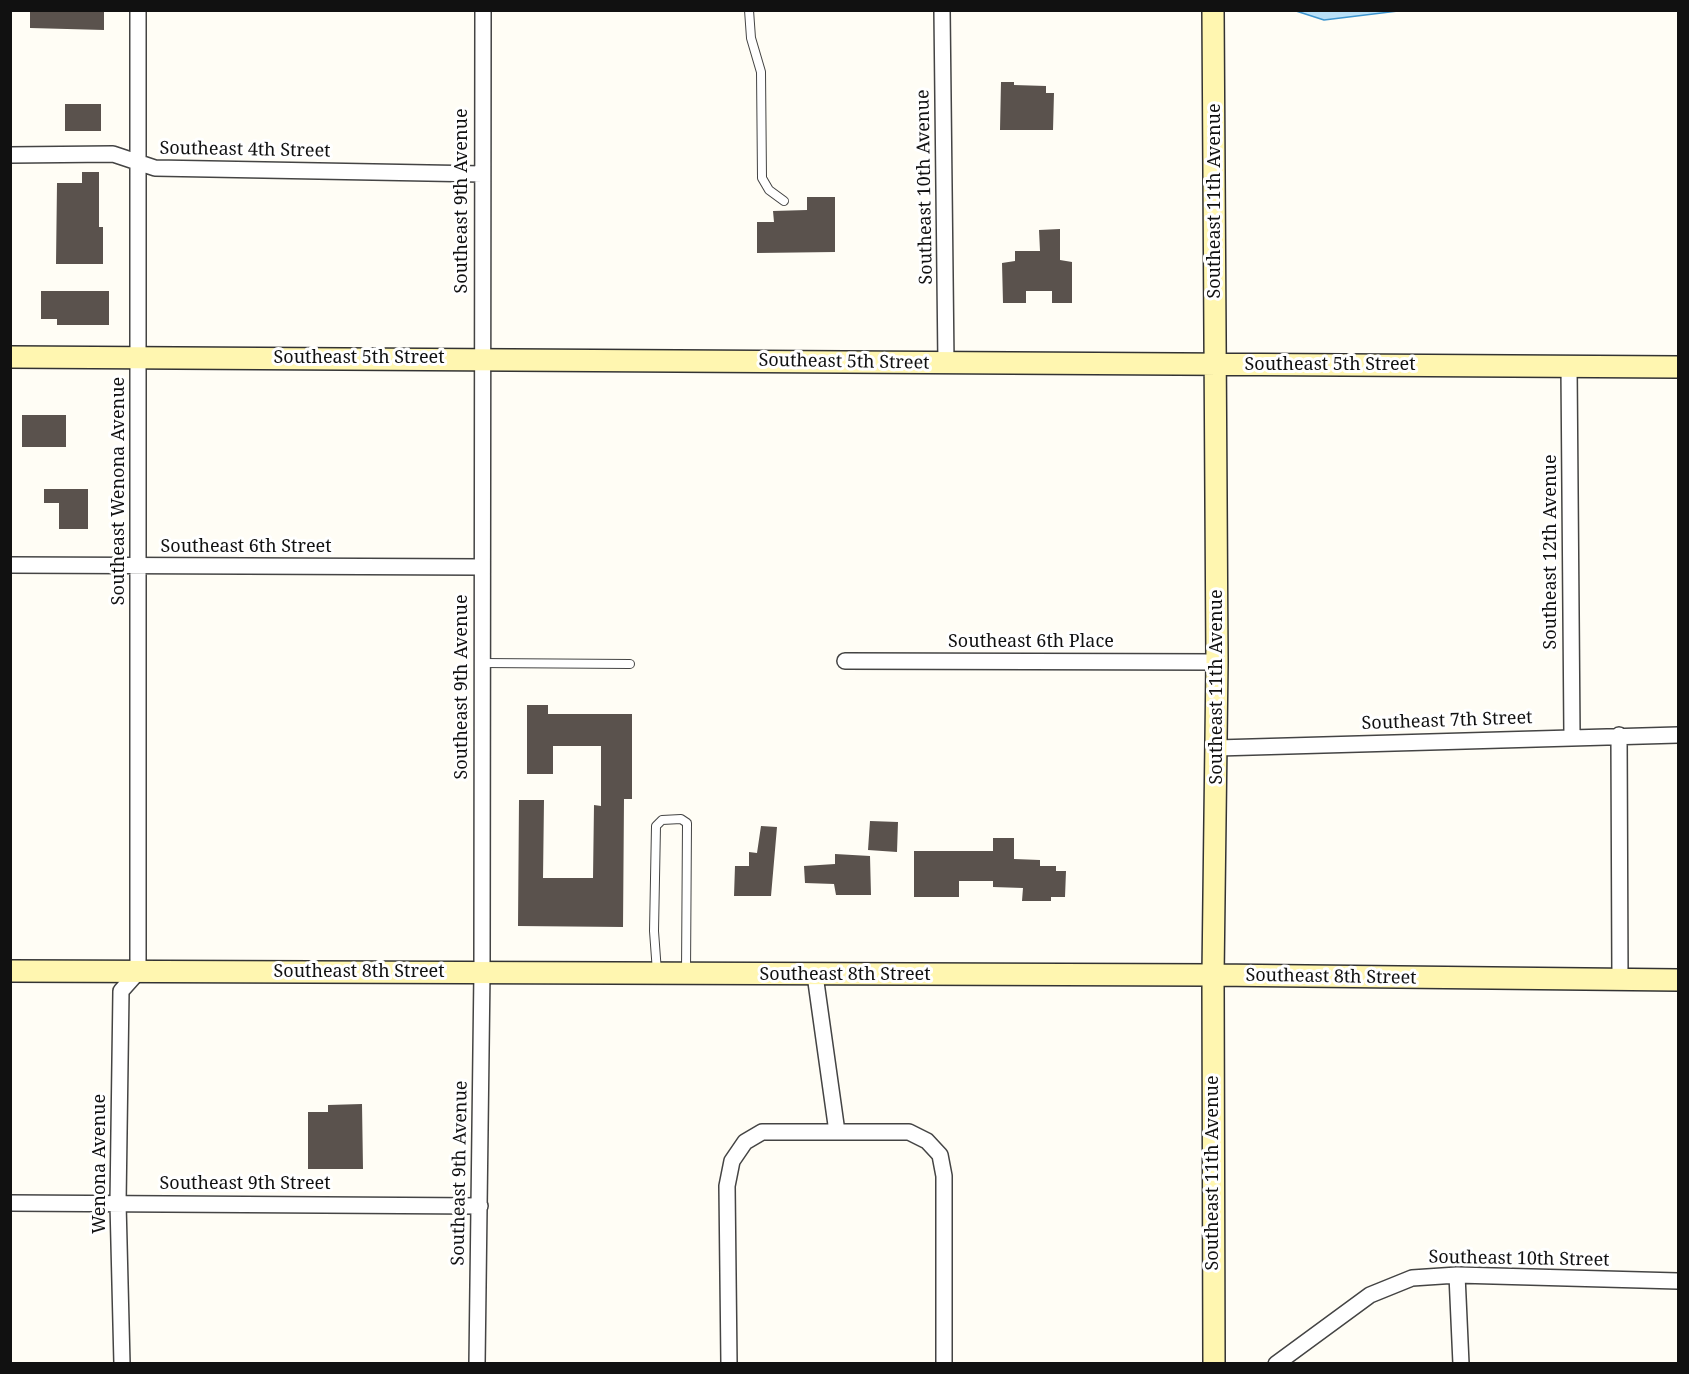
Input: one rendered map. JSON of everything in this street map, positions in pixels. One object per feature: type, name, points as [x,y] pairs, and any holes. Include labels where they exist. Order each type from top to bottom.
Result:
[{"type":"street","name":"Southeast Wenona Avenue","points":[[138,10],[138,972]]},
{"type":"street","name":"Southeast 9th Avenue","points":[[477,1364],[482,972],[483,10]]},
{"type":"street","name":"Southeast 10th Avenue","points":[[942,10],[946,363]]},
{"type":"street","name":"Southeast 11th Avenue","points":[[1213,10],[1217,662],[1213,975],[1214,1364]]},
{"type":"street","name":"Southeast 4th Street","points":[[10,154],[113,154],[154,168],[482,174]]},
{"type":"street","name":"Southeast 5th Street","points":[[10,357],[482,358],[1678,367]]},
{"type":"street","name":"Southeast 12th Avenue","points":[[1569,367],[1572,736]]},
{"type":"street","name":"Southeast 6th Street","points":[[10,565],[481,567]]},
{"type":"street","name":"Southeast 6th Place","points":[[845,661],[1217,662]]},
{"type":"street","points":[[1620,735],[1620,981]]},
{"type":"street","name":"Southeast 7th Street","points":[[1217,748],[1572,736],[1678,735]]},
{"type":"street","name":"Southeast 8th Street","points":[[10,971],[1213,975],[1678,980]]},
{"type":"street","name":"Wenona Avenue","points":[[122,1364],[118,1203],[121,991],[138,972]]},
{"type":"street","points":[[815,975],[837,1132]]},
{"type":"street","points":[[729,1364],[727,1186],[732,1161],[745,1142],[762,1132],[909,1132],[927,1142],[940,1155],[944,1176],[944,1364]]},
{"type":"street","name":"Southeast 9th Street","points":[[10,1203],[480,1206]]},
{"type":"street","points":[[1457,1275],[1461,1364]]},
{"type":"street","name":"Southeast 10th Street","points":[[1276,1364],[1370,1294],[1412,1278],[1457,1275],[1678,1281]]},
{"type":"lane","points":[[749,10],[751,38],[761,72],[762,178],[769,190],[784,201]]},
{"type":"lane","points":[[482,663],[630,664]]},
{"type":"lane","points":[[657,974],[654,931],[656,826],[662,820],[681,819],[687,823],[686,974]]},
{"type":"water","points":[[1296,11],[1398,11],[1324,20]]},
{"type":"building","points":[[30,10],[104,10],[104,30],[30,28]]},
{"type":"building","points":[[1001,82],[1014,82],[1014,85],[1046,86],[1046,93],[1054,93],[1053,130],[1000,130]]},
{"type":"building","points":[[65,104],[101,104],[101,131],[65,131]]},
{"type":"building","points":[[82,172],[99,172],[99,227],[103,227],[103,264],[56,264],[57,183],[82,183]]},
{"type":"building","points":[[807,197],[835,197],[835,252],[757,253],[757,222],[774,222],[773,211],[807,210]]},
{"type":"building","points":[[1060,229],[1060,260],[1072,262],[1072,303],[1052,303],[1052,291],[1026,291],[1026,303],[1003,303],[1002,263],[1015,261],[1015,251],[1040,251],[1039,230]]},
{"type":"building","points":[[41,291],[109,291],[109,325],[57,325],[57,319],[41,319]]},
{"type":"building","points":[[22,415],[66,415],[66,447],[22,447]]},
{"type":"building","points":[[44,489],[88,489],[88,529],[59,529],[59,503],[44,503]]},
{"type":"building","points":[[527,705],[548,705],[548,714],[632,714],[632,799],[624,799],[623,927],[518,926],[519,800],[544,800],[543,878],[593,878],[594,805],[601,806],[601,746],[553,746],[553,774],[527,774]]},
{"type":"building","points":[[870,821],[898,822],[897,852],[868,850]]},
{"type":"building","points":[[761,826],[777,827],[771,896],[734,896],[735,866],[749,866],[749,852],[757,853]]},
{"type":"building","points":[[993,838],[1014,838],[1014,859],[1040,860],[1040,866],[1056,866],[1056,871],[1066,871],[1065,897],[1051,897],[1051,901],[1022,901],[1023,888],[993,887],[993,881],[959,881],[959,897],[914,897],[914,851],[993,851]]},
{"type":"building","points":[[835,854],[870,856],[871,895],[836,895],[834,884],[805,883],[804,866],[835,864]]},
{"type":"building","points":[[362,1104],[363,1169],[308,1169],[308,1112],[328,1112],[328,1105]]}]
